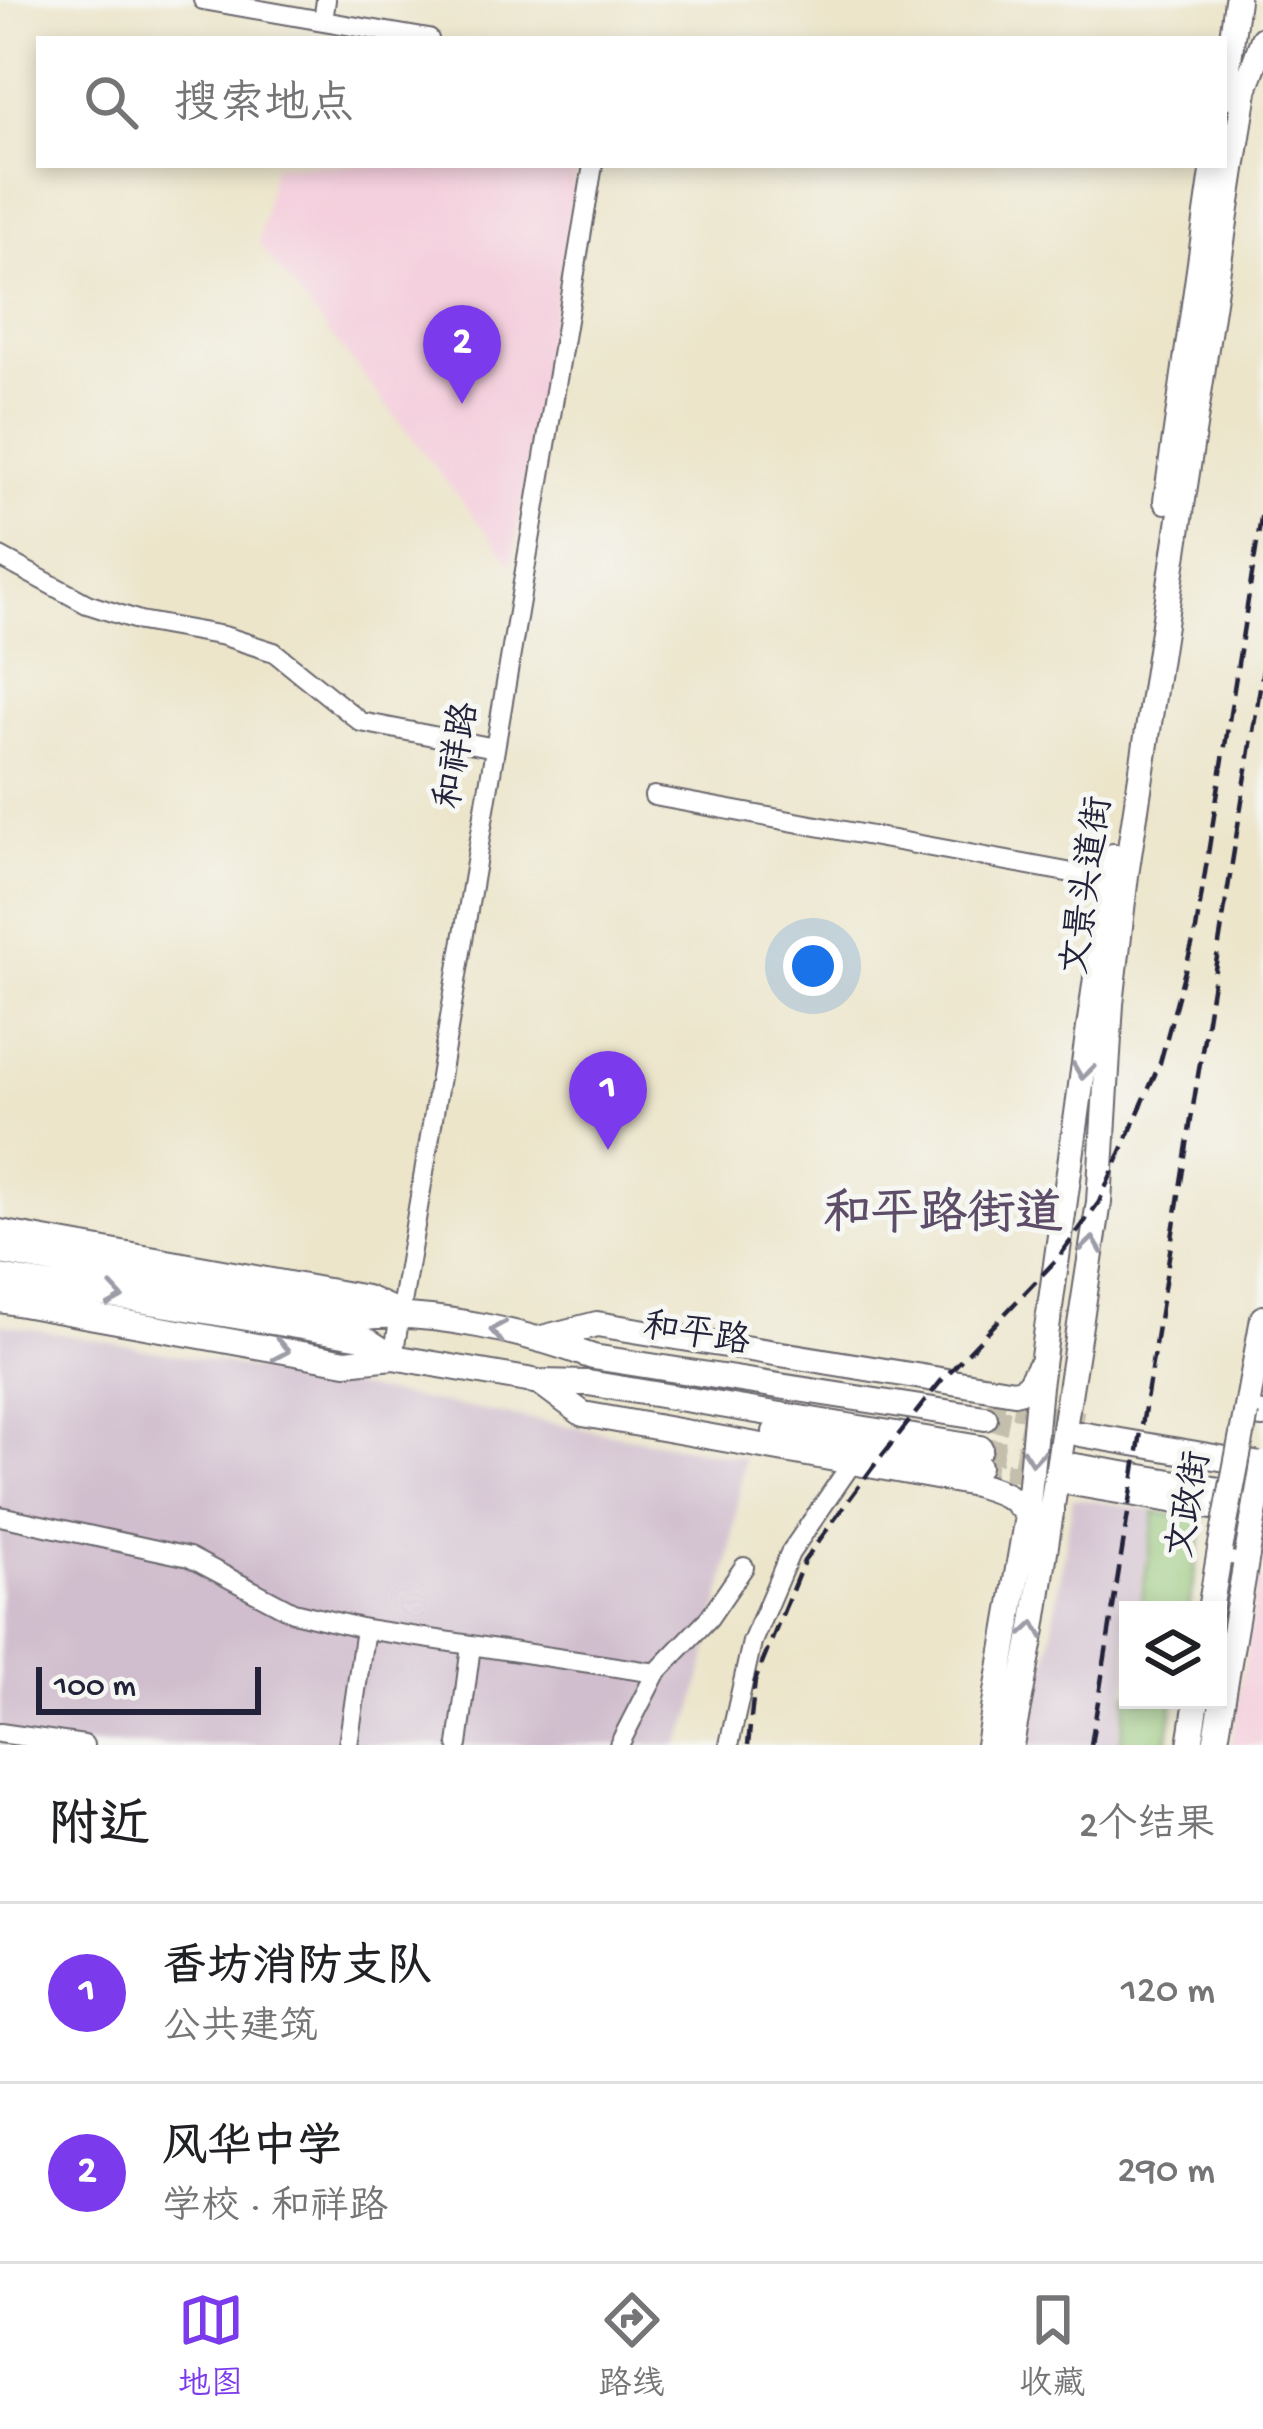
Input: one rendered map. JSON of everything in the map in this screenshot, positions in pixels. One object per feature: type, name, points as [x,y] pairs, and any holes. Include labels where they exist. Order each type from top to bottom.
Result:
[{"type":"main road","points":[[1227,77],[1238,0]]},
{"type":"main road","name":"文景头道街","points":[[988,1745],[1027,1516],[1043,1355],[1117,881],[1245,90],[1263,39]]},
{"type":"main road","name":"文景头道街","points":[[1011,1745],[1097,1214],[1117,881],[1214,168]]},
{"type":"main road","points":[[0,1232],[366,1298],[399,1313],[986,1412]]},
{"type":"main road","points":[[0,1252],[364,1317],[399,1313]]},
{"type":"main road","points":[[0,1277],[362,1337],[393,1357]]},
{"type":"main road","points":[[0,1300],[346,1362],[393,1357],[539,1382],[586,1401],[979,1457]]},
{"type":"main road","name":"文政街","points":[[1212,1601],[1254,1414],[1263,1318]]},
{"type":"main road","points":[[542,1338],[597,1324],[1014,1392],[1025,1389],[1034,1378],[1043,1355]]},
{"type":"main road","points":[[539,1382],[583,1414],[976,1484],[1009,1496],[1027,1516]]},
{"type":"main road","points":[[1263,1449],[1082,1427],[1263,1465]]},
{"type":"main road","name":"文政街","points":[[1215,1745],[1255,1557],[1263,1465]]},
{"type":"main road","points":[[1263,1498],[1074,1474],[1263,1516]]},
{"type":"main road","points":[[1220,1550],[1255,1557]]},
{"type":"main road","points":[[1190,1745],[1195,1709]]},
{"type":"street","points":[[202,0],[410,36]]},
{"type":"street","points":[[323,21],[326,0]]},
{"type":"street","name":"和祥路","points":[[393,1357],[592,168]]},
{"type":"street","points":[[0,557],[87,604],[274,652],[361,722],[495,748]]},
{"type":"street","points":[[654,796],[1117,881]]},
{"type":"street","points":[[730,1745],[752,1642],[790,1552],[852,1463]]},
{"type":"street","points":[[0,1516],[189,1557],[293,1612],[365,1629],[656,1673]]},
{"type":"street","points":[[619,1745],[656,1673],[709,1618],[744,1567]]},
{"type":"street","points":[[348,1745],[365,1629]]},
{"type":"street","points":[[458,1745],[470,1646]]},
{"type":"street","points":[[0,1732],[84,1745]]},
{"type":"shaded area","points":[[272,168],[577,168],[512,565],[259,244]]},
{"type":"shaded area","points":[[0,1323],[744,1458],[729,1562],[692,1716],[678,1745],[0,1745]]},
{"type":"shaded area","points":[[1073,1498],[1153,1510],[1138,1601],[1119,1601],[1122,1709],[1117,1745],[1023,1745],[1048,1658]]},
{"type":"shaded area","points":[[1258,1579],[1263,1580],[1263,1745],[1231,1745]]},
{"type":"green space","points":[[1155,1512],[1203,1519],[1190,1601],[1141,1601]]},
{"type":"green space","points":[[1125,1709],[1173,1709],[1167,1745],[1120,1745]]},
{"type":"tunnel","points":[[987,1405],[1083,1420]]},
{"type":"tunnel","points":[[985,1418],[1080,1434]]},
{"type":"tunnel","points":[[980,1448],[1075,1466]]},
{"type":"tunnel","points":[[978,1466],[1038,1477]]},
{"type":"railway","points":[[748,1745],[755,1681],[804,1561],[941,1381],[1059,1257],[1099,1202],[1160,1063],[1196,930],[1263,505]]},
{"type":"railway","points":[[1091,1745],[1263,669]]},
{"type":"place","name":"风华中学","points":[[462,404]]},
{"type":"place","name":"香坊消防支队","points":[[608,1150]]},
{"type":"district","name":"和平路街道","points":[[943,1218]]}]
